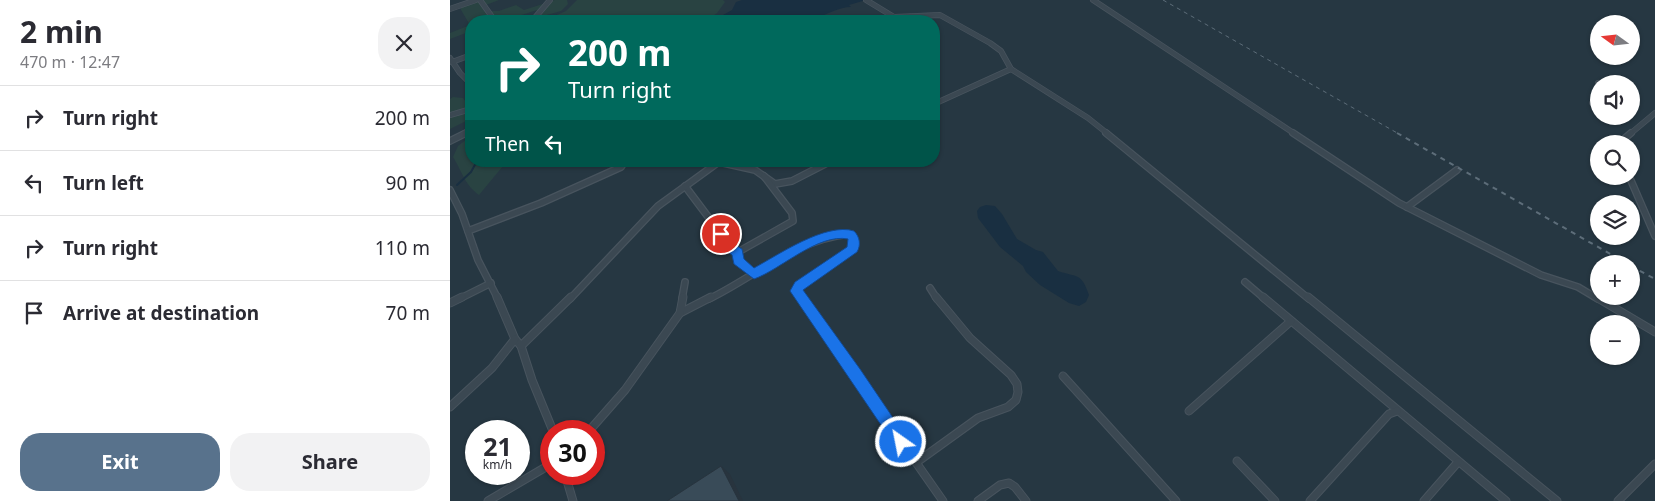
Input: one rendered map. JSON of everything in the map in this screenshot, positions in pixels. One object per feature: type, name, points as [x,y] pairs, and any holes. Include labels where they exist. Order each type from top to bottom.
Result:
[{"type":"street","points":[[450,8],[476,0]]},
{"type":"street","points":[[480,0],[491,15]]},
{"type":"street","points":[[536,15],[550,0]]},
{"type":"street","points":[[866,0],[891,15]]},
{"type":"street","points":[[1093,0],[1407,207],[1541,274],[1578,287],[1655,332]]},
{"type":"street","points":[[940,15],[975,33],[1001,51],[1011,69],[1067,103],[1095,124],[1557,501]]},
{"type":"street","points":[[465,56],[451,60],[465,78]]},
{"type":"street","points":[[940,101],[1011,69]]},
{"type":"street","points":[[450,116],[465,111]]},
{"type":"street","points":[[1626,135],[1655,114]]},
{"type":"street","points":[[450,141],[465,133]]},
{"type":"street","points":[[468,231],[569,191],[619,167]]},
{"type":"street","points":[[521,346],[589,280],[658,206],[713,167]]},
{"type":"street","points":[[741,167],[754,170],[771,183],[784,184],[820,167]]},
{"type":"street","points":[[1407,207],[1457,170]]},
{"type":"street","points":[[738,252],[788,226],[793,221],[792,213],[764,176]]},
{"type":"street","points":[[1633,185],[1655,236]]},
{"type":"street","points":[[685,186],[733,250],[738,252]]},
{"type":"street","points":[[450,190],[475,246],[478,260],[521,346],[532,380],[548,420]]},
{"type":"street","points":[[680,313],[795,250],[825,238],[850,234],[854,238],[853,249],[800,285],[796,291],[943,501]]},
{"type":"street","points":[[738,252],[738,261],[754,274]]},
{"type":"street","points":[[599,420],[625,390],[680,313],[685,282]]},
{"type":"street","points":[[1245,282],[1506,501]]},
{"type":"street","points":[[450,303],[491,283]]},
{"type":"street","points":[[917,462],[978,418],[986,414],[1001,412],[1010,406],[1016,400],[1019,388],[1014,378],[986,353],[949,314],[930,288]]},
{"type":"street","points":[[1189,411],[1291,321]]},
{"type":"street","points":[[450,407],[492,368],[516,339]]},
{"type":"street","points":[[1063,376],[1176,501]]},
{"type":"street","points":[[1310,501],[1389,414],[1397,411]]},
{"type":"street","points":[[1237,462],[1275,501]]},
{"type":"street","points":[[1424,501],[1458,462]]},
{"type":"street","points":[[1618,501],[1655,464]]},
{"type":"street","points":[[488,501],[540,470]]},
{"type":"street","points":[[978,501],[1000,485],[1009,483],[1015,487],[1026,501]]},
{"type":"street","points":[[568,485],[573,501]]},
{"type":"green space","points":[[478,0],[499,0],[486,5],[487,11],[499,11],[516,5],[524,10],[555,0],[567,0],[568,4],[561,11],[547,15],[537,15],[537,10],[522,15],[465,15],[465,17],[461,10],[461,5]]},
{"type":"green space","points":[[577,0],[723,0],[725,2],[714,15],[557,15],[566,11]]},
{"type":"green space","points":[[465,27],[465,33],[450,39],[450,33]]},
{"type":"green space","points":[[453,97],[463,98],[465,101],[465,122],[450,129],[450,99]]},
{"type":"green space","points":[[465,141],[465,167],[502,167],[479,195],[467,182],[453,157],[458,146]]},
{"type":"water","points":[[742,0],[866,0],[849,5],[851,7],[838,9],[824,15],[723,15],[732,10],[736,2]]},
{"type":"water","points":[[986,205],[995,206],[1017,239],[1043,252],[1058,271],[1081,279],[1089,295],[1086,302],[1079,306],[1069,303],[1040,285],[1026,272],[1023,266],[1000,247],[978,218],[977,211],[980,207]]},
{"type":"building","points":[[721,466],[739,501],[667,501]]},
{"type":"waterway","points":[[457,185],[474,167]]},
{"type":"railway","points":[[1163,0],[1399,134]]},
{"type":"railway","points":[[1397,133],[1612,255]]},
{"type":"railway","points":[[1640,271],[1655,279]]},
{"type":"route","points":[[721,234],[733,250],[738,252],[738,261],[754,274],[795,250],[825,238],[850,234],[854,238],[853,249],[800,285],[796,291],[806,302],[856,373],[901,442]]}]
